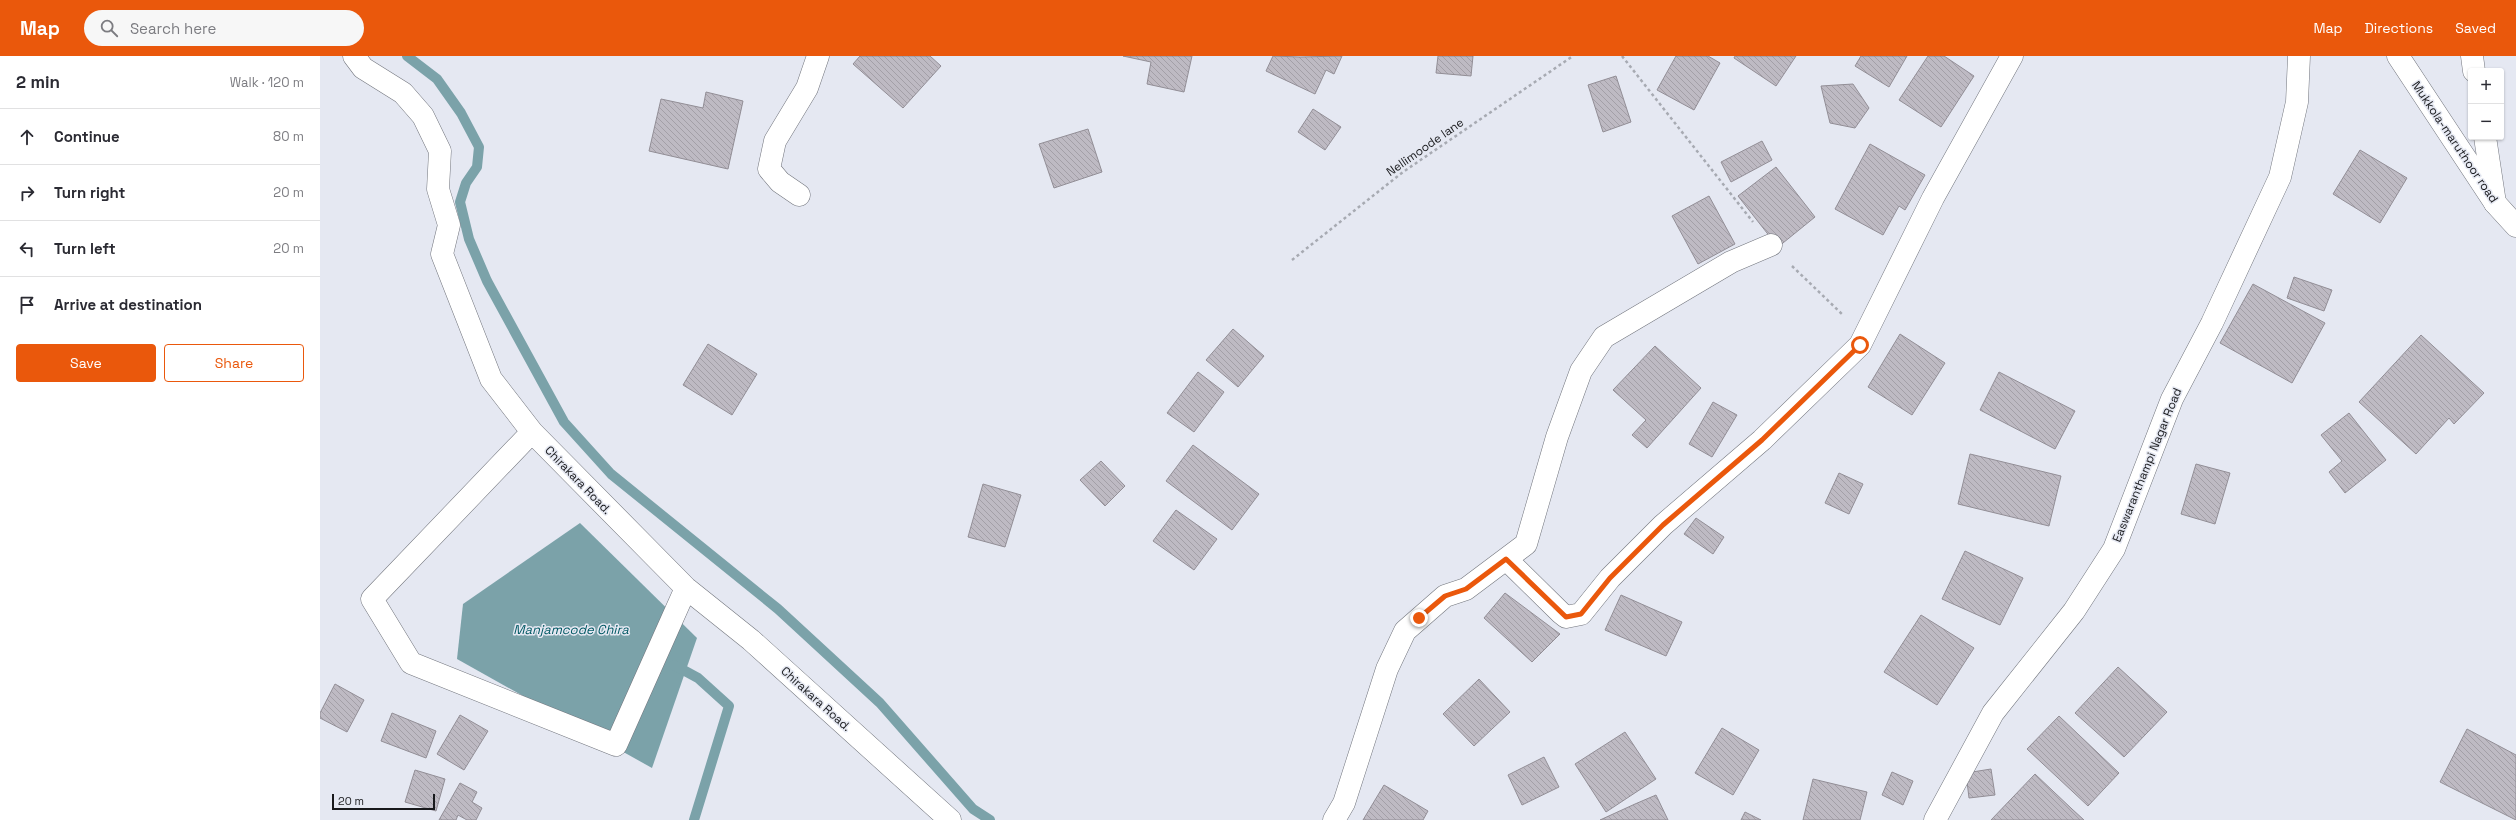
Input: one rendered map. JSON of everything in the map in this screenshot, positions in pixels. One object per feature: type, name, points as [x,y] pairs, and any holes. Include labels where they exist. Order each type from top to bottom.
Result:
[{"type":"street","name":"Chirakara Road.","points":[[354,56],[363,68],[403,93],[423,116],[440,151],[438,189],[449,225],[442,254],[491,379],[532,432],[686,588],[751,640],[950,820]]},
{"type":"street","points":[[799,195],[780,182],[768,169],[775,141],[807,88],[818,56]]},
{"type":"street","points":[[1506,559],[1566,617],[1581,614],[1610,578],[1647,541],[1767,434],[1860,345],[1933,198],[2012,56]]},
{"type":"street","name":"Easwaranthampi Nagar Road","points":[[1935,820],[1993,713],[2074,611],[2114,549],[2172,399],[2212,323],[2280,177],[2297,102],[2299,56]]},
{"type":"street","name":"Mukkola-maruthoor road","points":[[2398,56],[2495,203],[2516,226]]},
{"type":"street","points":[[2472,56],[2474,68]]},
{"type":"street","points":[[2485,140],[2495,203]]},
{"type":"street","points":[[1334,820],[1344,803],[1388,669],[1405,631],[1445,596],[1466,589],[1526,544],[1557,438],[1581,371],[1604,337],[1731,262],[1772,244]]},
{"type":"street","points":[[532,432],[372,599],[411,663],[616,744],[686,588]]},
{"type":"path","name":"Nellimoode lane","points":[[1292,260],[1403,172],[1573,56]]},
{"type":"path","points":[[1622,56],[1772,244],[1822,297],[1858,328],[1867,332]]},
{"type":"water","name":"Manjamcode Chira","points":[[580,523],[697,638],[652,768],[457,659],[463,604]]},
{"type":"building","points":[[860,56],[930,56],[941,66],[903,108],[853,64]]},
{"type":"building","points":[[1123,56],[1192,56],[1184,92],[1147,84],[1151,62]]},
{"type":"building","points":[[1273,56],[1342,56],[1334,74],[1326,70],[1315,94],[1266,71]]},
{"type":"building","points":[[1438,56],[1473,56],[1471,76],[1436,73]]},
{"type":"building","points":[[1676,56],[1708,56],[1720,63],[1694,110],[1657,90]]},
{"type":"building","points":[[1735,56],[1796,56],[1776,86],[1734,58]]},
{"type":"building","points":[[1861,56],[1907,56],[1889,87],[1855,66]]},
{"type":"building","points":[[1928,56],[1944,56],[1974,76],[1941,127],[1899,100]]},
{"type":"building","points":[[1616,76],[1631,122],[1603,132],[1588,85]]},
{"type":"building","points":[[1853,84],[1869,108],[1855,128],[1830,123],[1821,86]]},
{"type":"building","points":[[706,92],[743,101],[728,169],[649,151],[661,99],[703,108]]},
{"type":"building","points":[[1313,109],[1341,127],[1325,150],[1298,132]]},
{"type":"building","points":[[1088,129],[1102,172],[1054,188],[1039,144]]},
{"type":"building","points":[[1762,141],[1772,160],[1731,182],[1721,162]]},
{"type":"building","points":[[1870,144],[1925,175],[1905,210],[1899,206],[1883,235],[1835,209]]},
{"type":"building","points":[[2360,150],[2407,178],[2380,223],[2333,194]]},
{"type":"building","points":[[1776,167],[1815,217],[1778,247],[1738,196]]},
{"type":"building","points":[[1709,196],[1735,244],[1698,264],[1672,216]]},
{"type":"building","points":[[2294,277],[2332,290],[2324,311],[2287,298]]},
{"type":"building","points":[[2253,284],[2325,323],[2292,383],[2220,343]]},
{"type":"building","points":[[1233,329],[1264,356],[1238,387],[1206,360]]},
{"type":"building","points":[[1900,334],[1945,363],[1912,415],[1868,387]]},
{"type":"building","points":[[2421,335],[2484,393],[2454,424],[2449,418],[2416,454],[2359,402]]},
{"type":"building","points":[[708,344],[757,374],[732,415],[683,385]]},
{"type":"building","points":[[1655,346],[1701,388],[1647,448],[1632,435],[1646,420],[1613,390]]},
{"type":"building","points":[[1198,372],[1224,392],[1194,432],[1167,413]]},
{"type":"building","points":[[1999,372],[2075,411],[2055,449],[1980,410]]},
{"type":"building","points":[[1713,402],[1737,415],[1712,457],[1689,444]]},
{"type":"building","points":[[2349,413],[2386,460],[2345,493],[2329,472],[2342,461],[2321,435]]},
{"type":"building","points":[[1193,445],[1259,494],[1232,530],[1166,481]]},
{"type":"building","points":[[1970,454],[2061,476],[2049,526],[1958,504]]},
{"type":"building","points":[[1101,461],[1125,486],[1105,506],[1080,480]]},
{"type":"building","points":[[2196,464],[2230,473],[2215,524],[2181,514]]},
{"type":"building","points":[[1839,473],[1863,484],[1849,514],[1825,503]]},
{"type":"building","points":[[983,484],[1021,495],[1005,547],[968,537]]},
{"type":"building","points":[[1176,510],[1217,539],[1194,570],[1153,541]]},
{"type":"building","points":[[1696,518],[1724,537],[1713,554],[1684,534]]},
{"type":"building","points":[[1965,551],[2023,578],[2000,625],[1942,599]]},
{"type":"building","points":[[1505,593],[1560,634],[1532,662],[1484,618]]},
{"type":"building","points":[[1621,595],[1682,622],[1666,656],[1605,630]]},
{"type":"building","points":[[1921,615],[1974,648],[1937,705],[1884,672]]},
{"type":"building","points":[[2118,667],[2167,712],[2124,757],[2075,713]]},
{"type":"building","points":[[1479,679],[1510,712],[1474,746],[1443,714]]},
{"type":"building","points":[[335,684],[364,700],[347,732],[320,718],[320,713]]},
{"type":"building","points":[[392,713],[436,731],[426,758],[381,741]]},
{"type":"building","points":[[460,715],[488,731],[464,770],[437,754]]},
{"type":"building","points":[[2059,716],[2119,773],[2088,806],[2027,749]]},
{"type":"building","points":[[1722,728],[1759,750],[1733,795],[1695,773]]},
{"type":"building","points":[[2467,729],[2516,755],[2516,820],[2440,782]]},
{"type":"building","points":[[1625,732],[1656,779],[1606,812],[1575,764]]},
{"type":"building","points":[[1544,757],[1559,787],[1522,805],[1508,775]]},
{"type":"building","points":[[1991,769],[1995,795],[1969,798],[1966,773]]},
{"type":"building","points":[[415,770],[445,779],[436,811],[405,802]]},
{"type":"building","points":[[1892,772],[1913,781],[1903,805],[1882,795]]},
{"type":"building","points":[[2035,774],[2072,809],[2084,820],[1991,820]]},
{"type":"building","points":[[1813,779],[1867,792],[1860,820],[1803,820]]},
{"type":"building","points":[[460,783],[477,792],[472,802],[482,808],[476,820],[467,820],[458,815],[456,820],[439,820]]},
{"type":"building","points":[[1384,785],[1428,811],[1423,820],[1363,820]]},
{"type":"building","points":[[1656,795],[1668,820],[1600,820],[1635,804]]},
{"type":"building","points":[[1745,812],[1761,820],[1741,820]]},
{"type":"waterway","points":[[407,56],[437,79],[461,113],[479,147],[477,167],[466,183],[460,202],[469,239],[487,281],[564,422],[611,474],[778,609],[880,703],[973,809],[990,820]]},
{"type":"waterway","points":[[674,665],[698,678],[729,706],[694,820]]},
{"type":"route","points":[[1419,618],[1445,596],[1466,589],[1506,559],[1566,617],[1574,617],[1581,614],[1610,578],[1663,525],[1762,440],[1860,345]]}]
